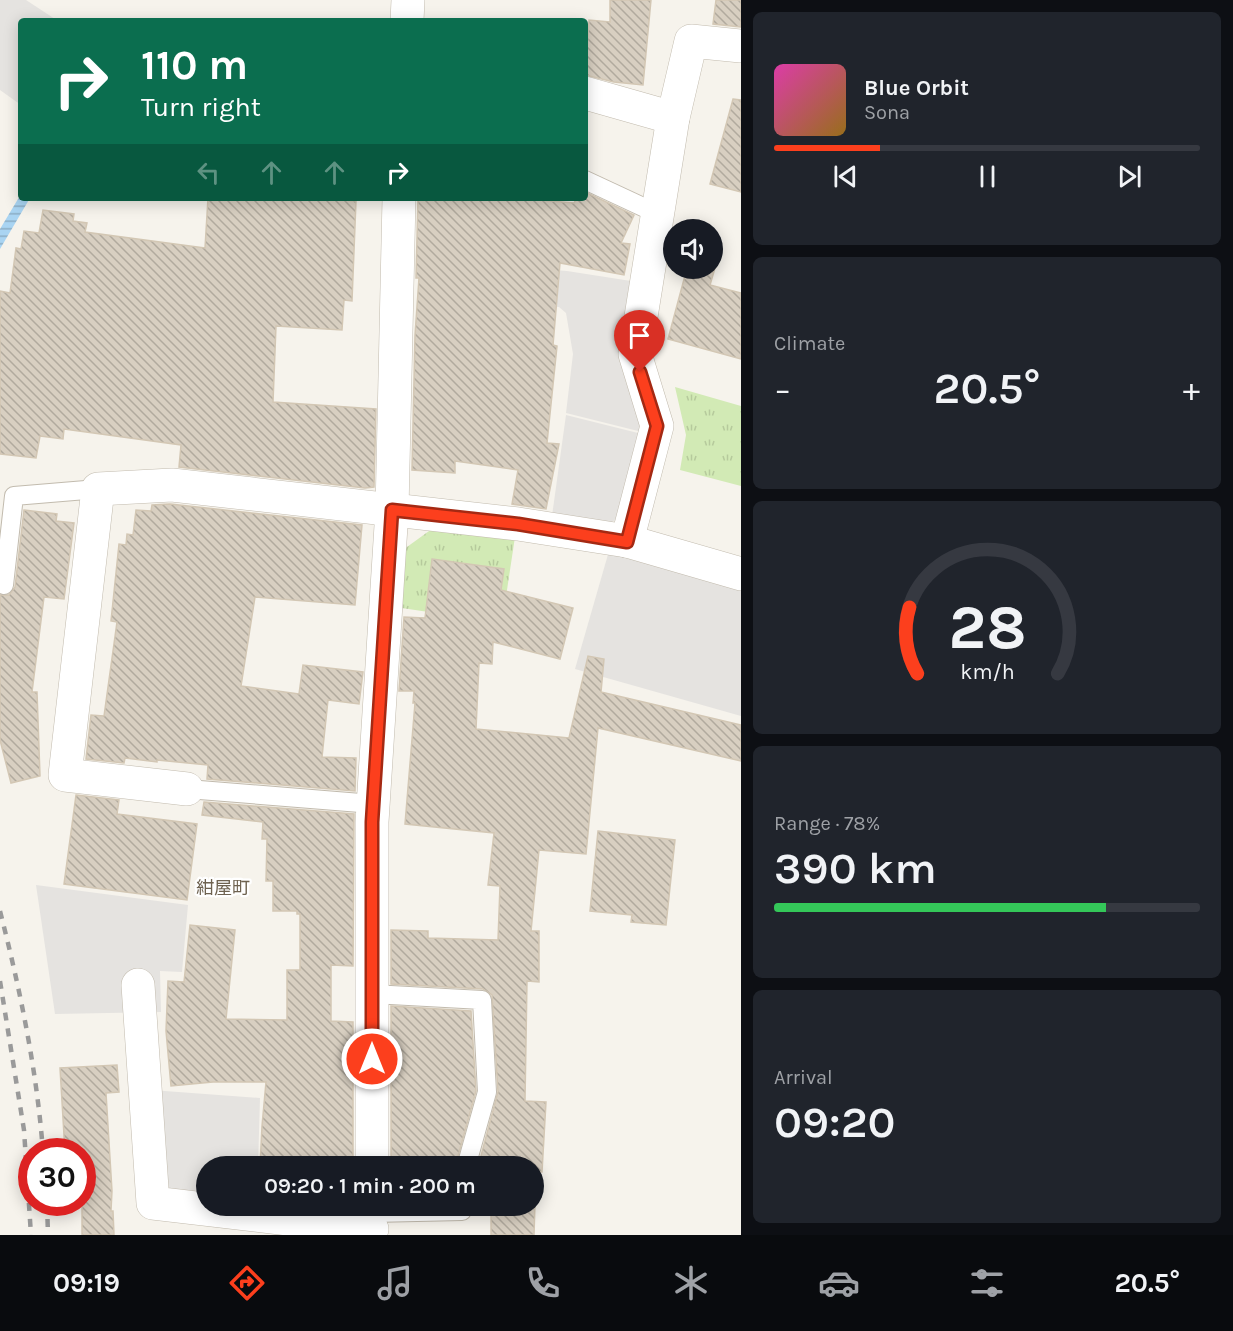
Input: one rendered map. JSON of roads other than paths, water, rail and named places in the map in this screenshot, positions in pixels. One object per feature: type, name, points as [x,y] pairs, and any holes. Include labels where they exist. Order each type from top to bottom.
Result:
[{"type":"street","points":[[407,18],[408,0]]},
{"type":"street","points":[[627,542],[657,426],[635,354],[674,118],[691,41],[741,46]]},
{"type":"street","points":[[588,94],[674,118]]},
{"type":"street","points":[[372,1156],[373,804],[392,510],[399,201]]},
{"type":"street","points":[[187,789],[64,775],[98,489],[172,485],[518,524],[627,542],[741,574]]},
{"type":"street","points":[[138,985],[153,1203],[372,1221]]},
{"type":"lane","points":[[588,181],[658,214]]},
{"type":"lane","points":[[4,585],[14,496],[98,489]]},
{"type":"lane","points":[[187,789],[373,804]]},
{"type":"lane","points":[[372,994],[482,1000],[488,1092],[469,1156]]},
{"type":"lane","points":[[372,1221],[417,1216]]},
{"type":"water","points":[[18,199],[18,201],[28,201],[0,249],[0,229]]},
{"type":"railway","points":[[0,911],[27,1030],[42,1138]]},
{"type":"railway","points":[[0,981],[24,1130],[31,1235]]},
{"type":"railway","points":[[47,1216],[48,1235]]},
{"type":"district","name":"紺屋町","points":[[223,888]]}]
